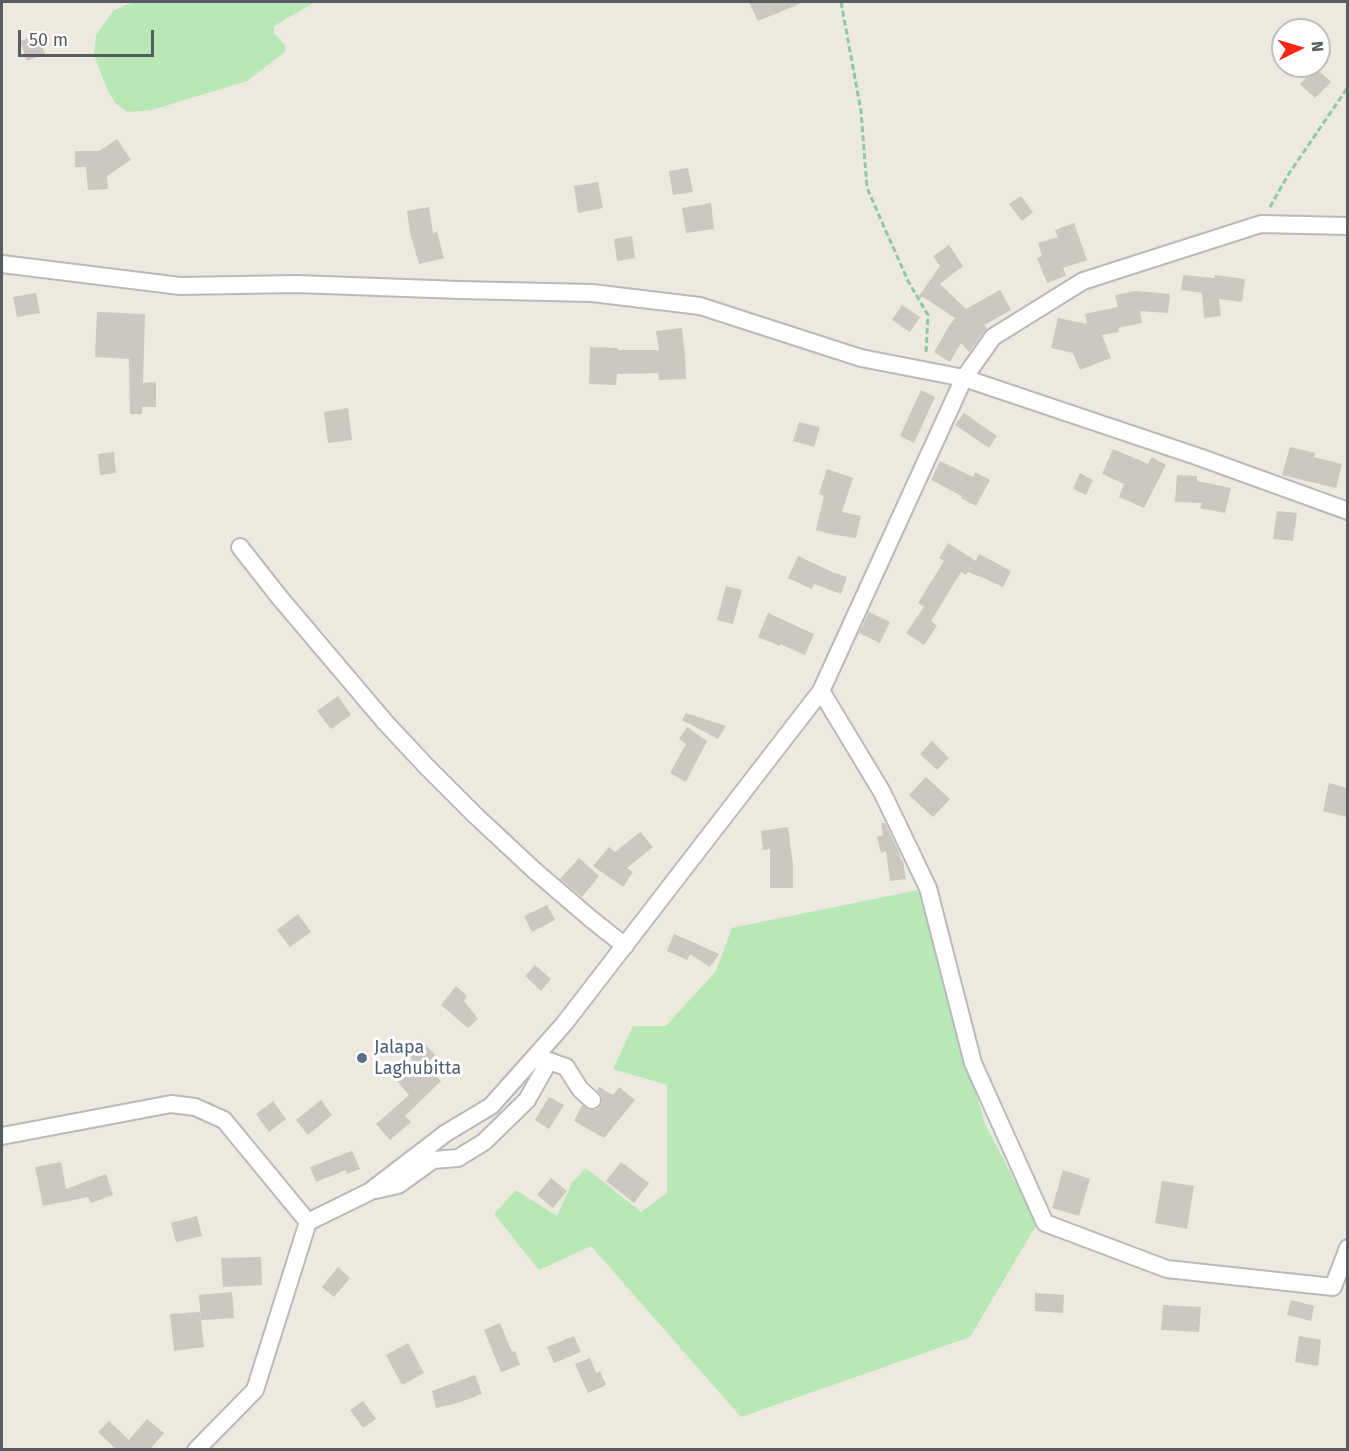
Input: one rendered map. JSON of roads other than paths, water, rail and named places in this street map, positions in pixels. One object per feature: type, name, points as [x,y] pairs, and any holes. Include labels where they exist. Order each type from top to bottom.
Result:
[{"type":"street","points":[[196,1449],[255,1390],[308,1222],[369,1192],[446,1133],[491,1106],[564,1024],[821,691],[964,378],[993,337],[1083,281],[1261,224],[1347,226]]},
{"type":"street","points":[[2,264],[180,286],[297,284],[592,293],[700,306],[861,358],[964,378],[1199,457],[1347,511]]},
{"type":"street","points":[[240,547],[280,598],[386,722],[428,767],[535,871],[625,946]]},
{"type":"street","points":[[821,691],[882,792],[928,888],[973,1063],[1045,1223],[1167,1269],[1333,1287],[1347,1248]]},
{"type":"street","points":[[369,1192],[398,1185],[433,1160],[458,1158],[484,1142],[527,1100],[549,1061],[566,1067],[580,1089],[592,1100]]},
{"type":"street","points":[[2,1136],[171,1104],[195,1107],[224,1120],[308,1222]]},
{"type":"place","name":"Jalapa Laghubitta","points":[[362,1058]]}]
